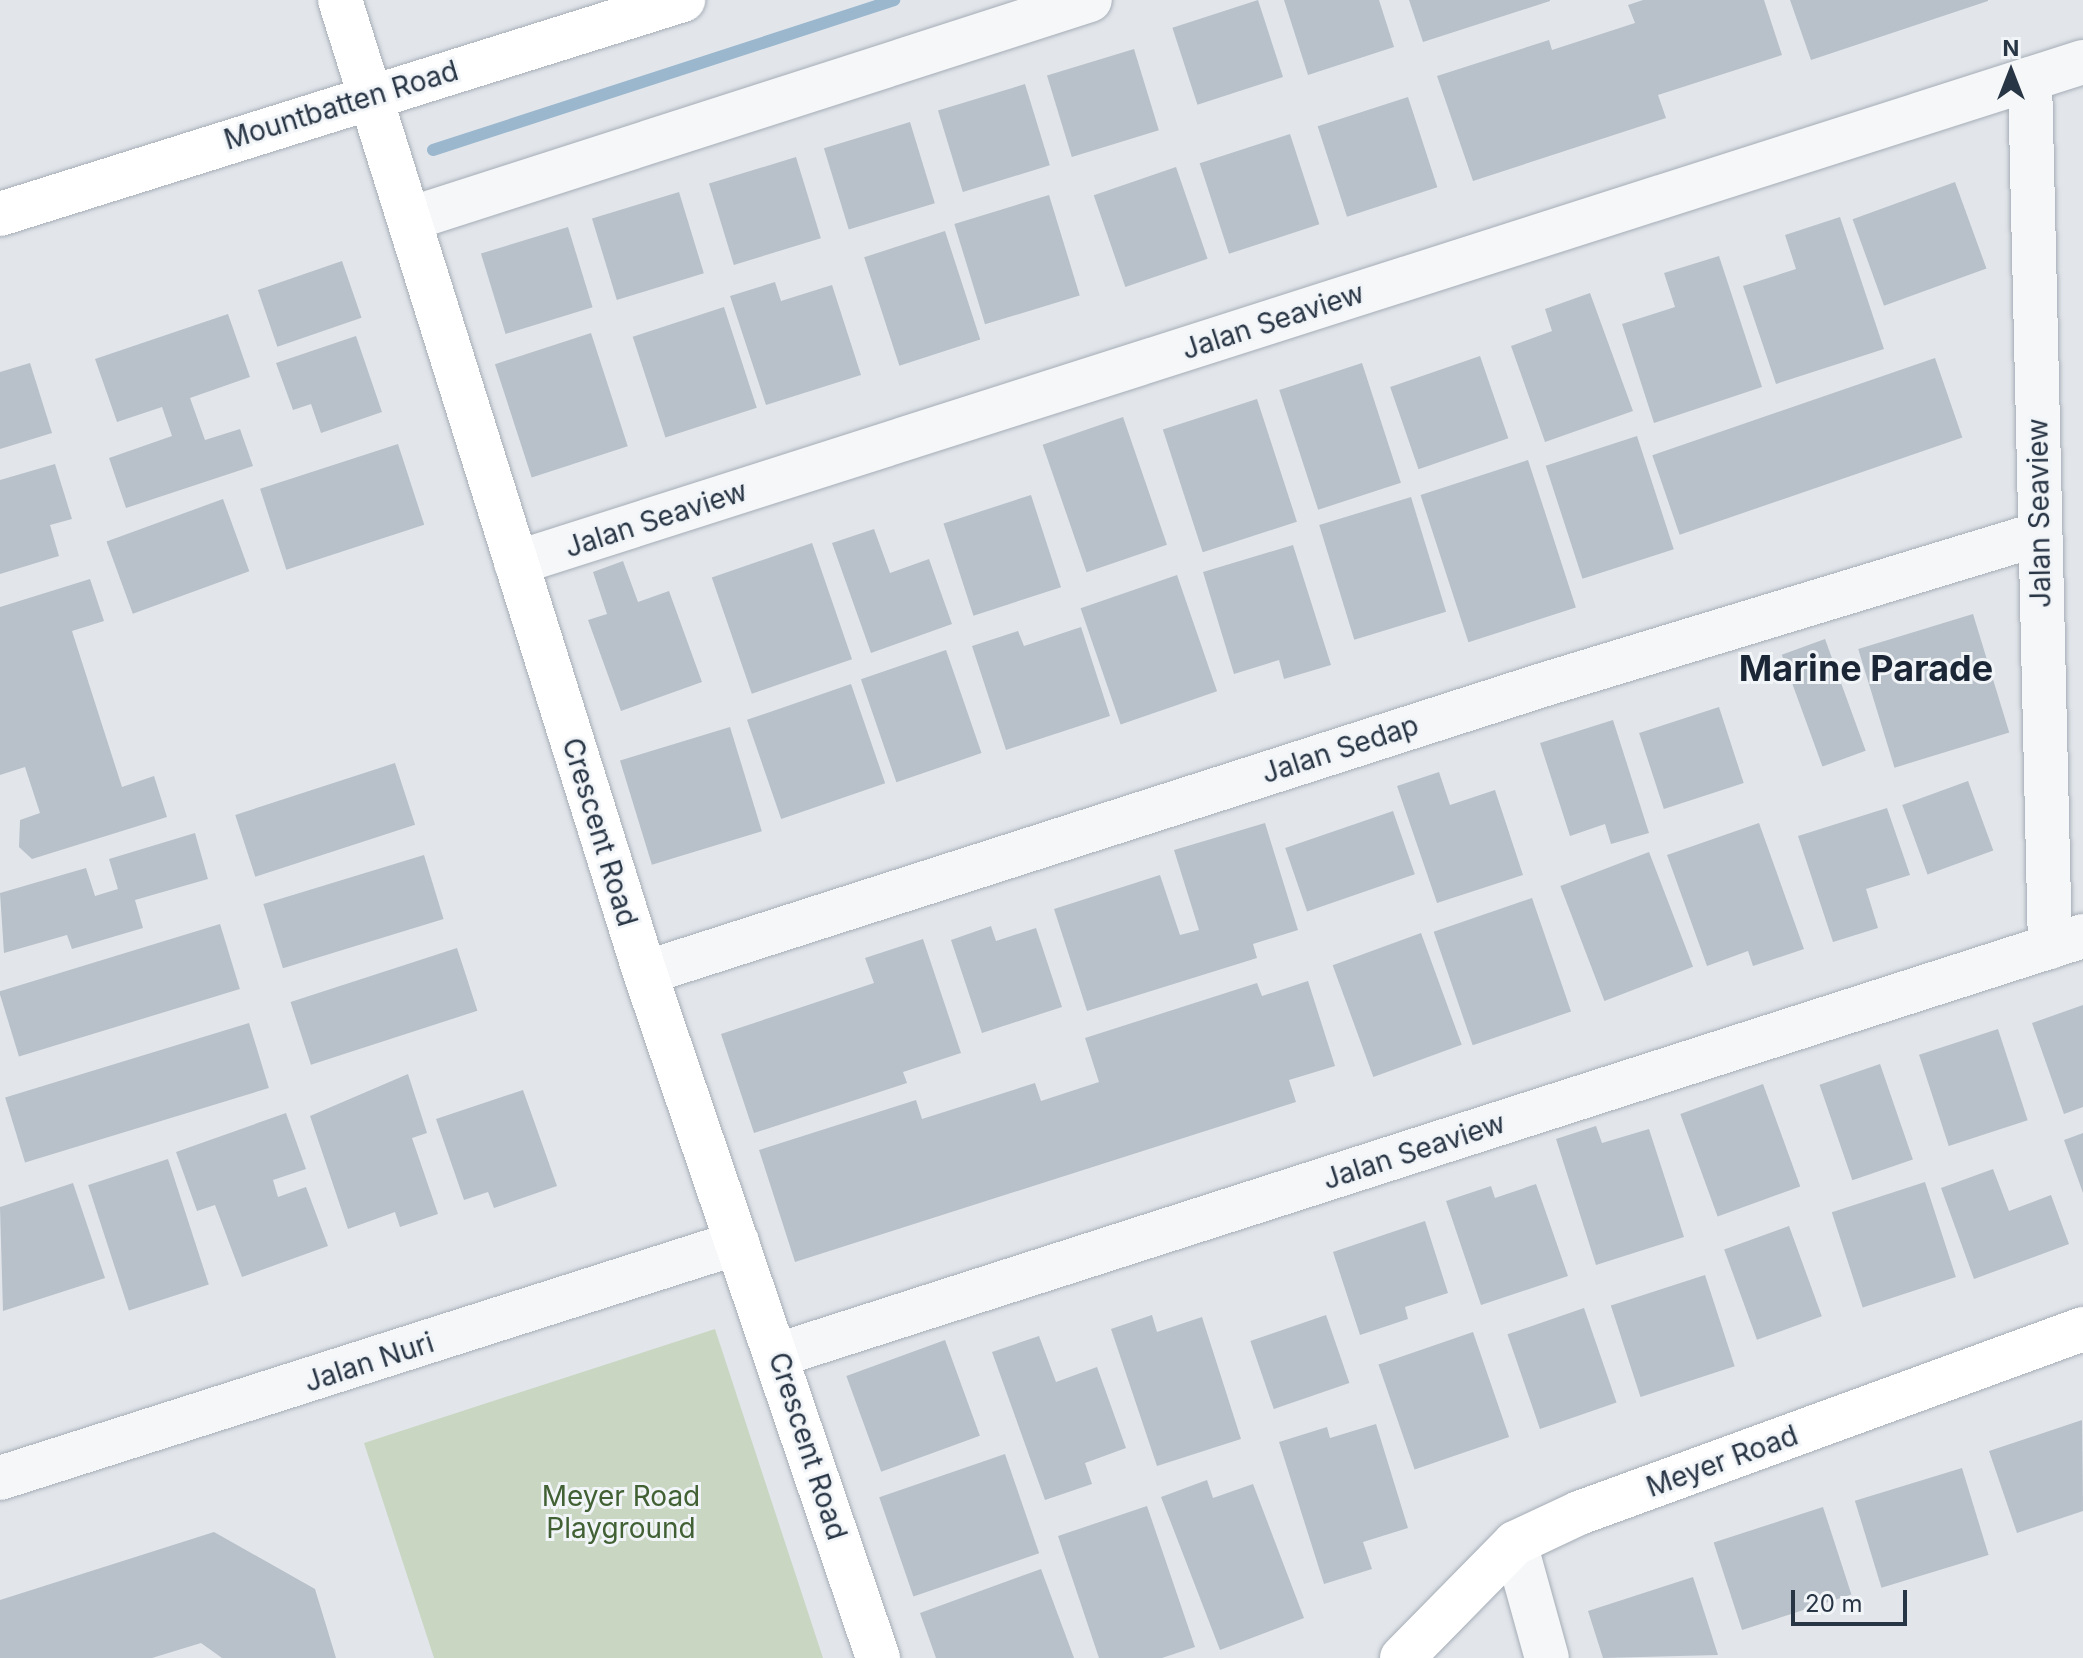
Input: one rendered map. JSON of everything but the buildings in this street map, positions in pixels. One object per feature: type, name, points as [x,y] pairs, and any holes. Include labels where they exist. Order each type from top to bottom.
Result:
[{"type":"street","name":"Crescent Road","points":[[340,0],[413,218],[516,563],[645,973],[778,1355],[878,1658]]},
{"type":"street","name":"Mountbatten Road","points":[[0,214],[683,0]]},
{"type":"street","points":[[413,218],[1090,0]]},
{"type":"street","name":"Jalan Seaview","points":[[516,563],[2083,62]]},
{"type":"street","name":"Jalan Seaview","points":[[778,1355],[2066,942],[2039,534],[2030,79]]},
{"type":"street","name":"Jalan Sedap","points":[[645,973],[1549,683],[2039,534]]},
{"type":"street","name":"Jalan Nuri","points":[[0,1478],[737,1243]]},
{"type":"street","name":"Meyer Road","points":[[1402,1658],[1515,1543],[1579,1513],[2083,1329]]},
{"type":"street","points":[[1515,1543],[1547,1658]]},
{"type":"green space","name":"Meyer Road Playground","points":[[715,1329],[823,1658],[434,1658],[364,1443]]},
{"type":"waterway","points":[[433,150],[894,0]]},
{"type":"district","name":"Marine Parade","points":[[1866,669]]}]
